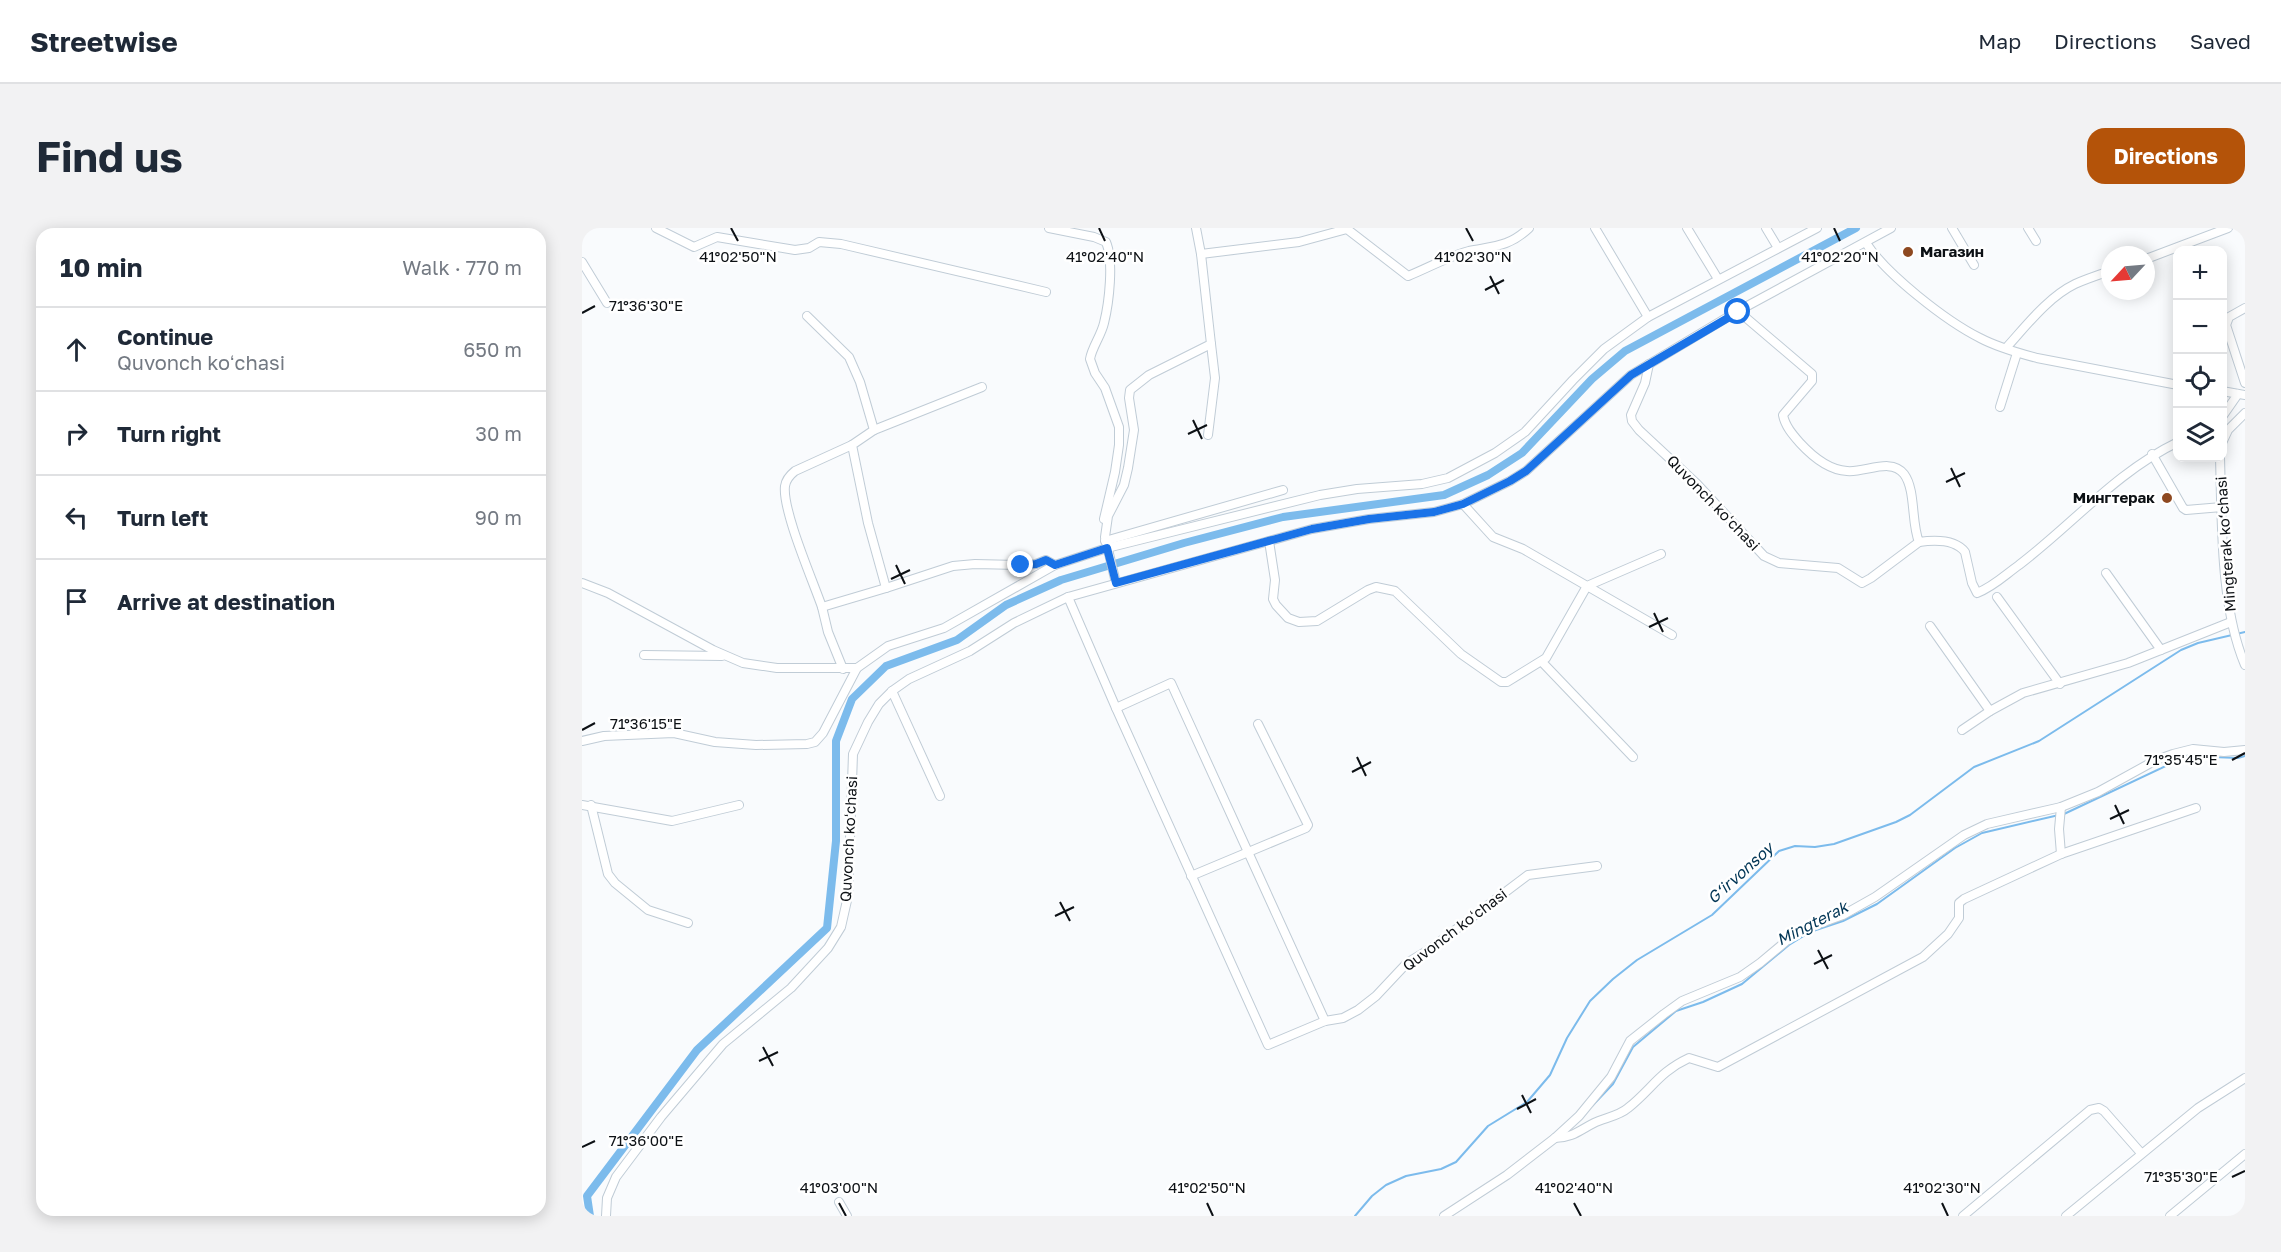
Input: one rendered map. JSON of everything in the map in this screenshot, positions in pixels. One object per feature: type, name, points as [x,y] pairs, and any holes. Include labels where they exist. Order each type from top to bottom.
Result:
[{"type":"street","points":[[656,228],[694,247],[717,237],[795,250],[809,248],[819,242],[841,244],[1046,292]]},
{"type":"street","points":[[1049,228],[1094,237],[1106,242],[1109,250],[1109,296],[1104,324],[1090,359],[1095,373],[1105,388],[1119,427],[1115,472],[1104,512],[1103,528],[1116,583]]},
{"type":"street","points":[[1196,228],[1215,378],[1208,435]]},
{"type":"street","points":[[1201,254],[1299,242],[1347,229],[1408,276],[1468,251],[1494,248],[1529,228]]},
{"type":"street","points":[[1595,228],[1648,317]]},
{"type":"street","points":[[1687,228],[1718,279]]},
{"type":"street","points":[[1767,228],[1778,248]]},
{"type":"street","points":[[1106,542],[1320,495],[1357,489],[1422,484],[1448,478],[1495,453],[1526,432],[1604,349],[1648,317],[1817,228]]},
{"type":"street","name":"Quvonch koʻchasi","points":[[606,1216],[607,1198],[616,1177],[661,1117],[723,1044],[791,988],[828,948],[841,927],[848,896],[853,754],[879,704],[892,691],[909,679],[970,651],[1022,618],[1068,597],[1312,529],[1369,519],[1434,512],[1463,504],[1526,471],[1631,375],[1738,312],[1891,228]]},
{"type":"street","points":[[1952,228],[1974,265]]},
{"type":"street","points":[[2028,228],[2036,241]]},
{"type":"street","points":[[2155,256],[2228,228]]},
{"type":"street","points":[[1866,243],[1875,258],[1948,319],[1980,339],[2017,353],[2173,384]]},
{"type":"street","points":[[582,262],[607,303]]},
{"type":"street","points":[[2006,348],[2062,292],[2074,284],[2101,274]]},
{"type":"street","points":[[2245,308],[2229,317],[2226,325],[2245,383]]},
{"type":"street","points":[[1738,312],[1812,374],[1812,381],[1783,415],[1788,428],[1797,440],[1824,464],[1839,470],[1860,471],[1887,466],[1897,468],[1903,473],[1908,480],[1914,525],[1919,542],[1932,540],[1962,548],[1977,593],[2031,556],[2113,482],[2152,454],[2173,444]]},
{"type":"street","points":[[807,316],[849,357],[860,382],[874,430]]},
{"type":"street","points":[[1106,542],[1108,516],[1124,485],[1130,458],[1134,430],[1130,390],[1149,375],[1211,344]]},
{"type":"street","points":[[2000,407],[2017,353]]},
{"type":"street","name":"Quvonch koʻchasi","points":[[1649,364],[1645,383],[1631,415],[1632,421],[1764,556],[1779,563],[1838,568],[1862,583],[1919,542]]},
{"type":"street","points":[[843,669],[828,632],[822,607],[791,520],[785,497],[785,484],[795,471],[852,445],[874,430],[982,387]]},
{"type":"street","points":[[2227,392],[2242,394]]},
{"type":"street","points":[[2227,412],[2242,394]]},
{"type":"street","points":[[2227,433],[2245,413]]},
{"type":"street","points":[[852,445],[866,512],[886,588]]},
{"type":"street","points":[[2152,454],[2183,508],[2186,510],[2222,507]]},
{"type":"street","name":"Mingterak ko‘chasi","points":[[2220,462],[2232,625],[2241,642],[2245,665]]},
{"type":"street","points":[[582,741],[604,736],[674,733],[715,742],[756,745],[815,742],[823,733],[857,668],[888,646],[944,628],[1055,565],[1106,542],[1283,490]]},
{"type":"street","points":[[1463,504],[1493,537],[1523,549],[1672,635]]},
{"type":"street","points":[[1269,541],[1275,580],[1273,599],[1288,618],[1299,622],[1317,621],[1368,590],[1376,587],[1384,588],[1401,596],[1461,654],[1501,682],[1507,682],[1542,662],[1551,651],[1587,586],[1661,554]]},
{"type":"street","points":[[822,607],[953,566],[1021,565],[1036,564],[1046,560],[1055,565]]},
{"type":"street","points":[[2106,573],[2161,650]]},
{"type":"street","points":[[582,583],[608,593],[726,656],[752,665],[857,668]]},
{"type":"street","name":"Quvonch koʻchasi","points":[[1068,597],[1268,1045],[1325,1021],[1343,1018],[1358,1010],[1376,996],[1407,963],[1431,949],[1528,875],[1597,866]]},
{"type":"street","points":[[1997,597],[2060,684]]},
{"type":"street","points":[[1962,730],[2023,693],[2128,663],[2232,625]]},
{"type":"street","points":[[1930,626],[1990,711]]},
{"type":"street","points":[[644,655],[726,656]]},
{"type":"street","points":[[1542,662],[1633,757]]},
{"type":"street","points":[[1116,708],[1171,682],[1325,1021]]},
{"type":"street","points":[[892,691],[940,796]]},
{"type":"street","points":[[1191,876],[1306,828],[1308,825],[1258,724]]},
{"type":"street","points":[[1444,1216],[1507,1175],[1580,1116],[1611,1077],[1630,1041],[1682,1001],[1740,977],[1790,938],[1843,915],[1875,897],[1919,868],[1936,853],[1976,828],[2008,818],[2061,809],[2098,792],[2156,760],[2173,754],[2193,749],[2224,752],[2245,750]]},
{"type":"street","points":[[688,923],[648,910],[615,884],[608,874],[587,805],[672,821],[740,805]]},
{"type":"street","points":[[1555,1138],[1570,1137],[1594,1123],[1626,1110],[1653,1082],[1678,1063],[1689,1058],[1718,1067],[1864,990],[1933,949],[1948,934],[1959,918],[1959,903],[1964,899],[2061,854],[2196,808]]},
{"type":"street","points":[[2061,809],[2059,829],[2061,854]]},
{"type":"street","points":[[2066,1216],[2198,1108],[2245,1078]]},
{"type":"street","points":[[1963,1216],[2090,1110],[2099,1108],[2104,1111],[2141,1153]]},
{"type":"street","points":[[2170,1216],[2245,1154]]},
{"type":"street","points":[[839,1202],[847,1216]]},
{"type":"waterway","points":[[590,1216],[587,1196],[697,1050],[827,928],[836,841],[836,741],[852,699],[886,666],[957,640],[1006,605],[1061,580],[1184,543],[1283,517],[1444,495],[1488,475],[1522,453],[1592,379],[1625,351],[1856,228]]},
{"type":"waterway","name":"G‘irvonsoy","points":[[1355,1216],[1372,1196],[1386,1185],[1406,1176],[1441,1169],[1456,1162],[1488,1126],[1527,1102],[1550,1075],[1567,1038],[1590,1001],[1637,960],[1712,915],[1779,851],[1795,846],[1815,847],[1834,844],[1896,822],[1910,815],[1974,767],[2039,741],[2181,650],[2198,643],[2245,632]]},
{"type":"waterway","name":"Mingterak","points":[[2064,814],[2187,756],[2238,758],[2245,756]]},
{"type":"waterway","name":"Mingterak","points":[[1592,1106],[1613,1084],[1633,1047],[1676,1011],[1703,1002],[1742,984],[1789,945],[1810,932],[1843,921],[1877,904],[1955,848],[1982,833],[2059,815]]},
{"type":"place","name":"Магазин","points":[[1908,252]]},
{"type":"place","name":"Мингтерак","points":[[2167,498]]},
{"type":"route","points":[[1021,565],[1036,564],[1046,560],[1055,565],[1107,548],[1116,583],[1312,529],[1369,519],[1434,512],[1463,504],[1526,471],[1631,375],[1738,312]]}]
